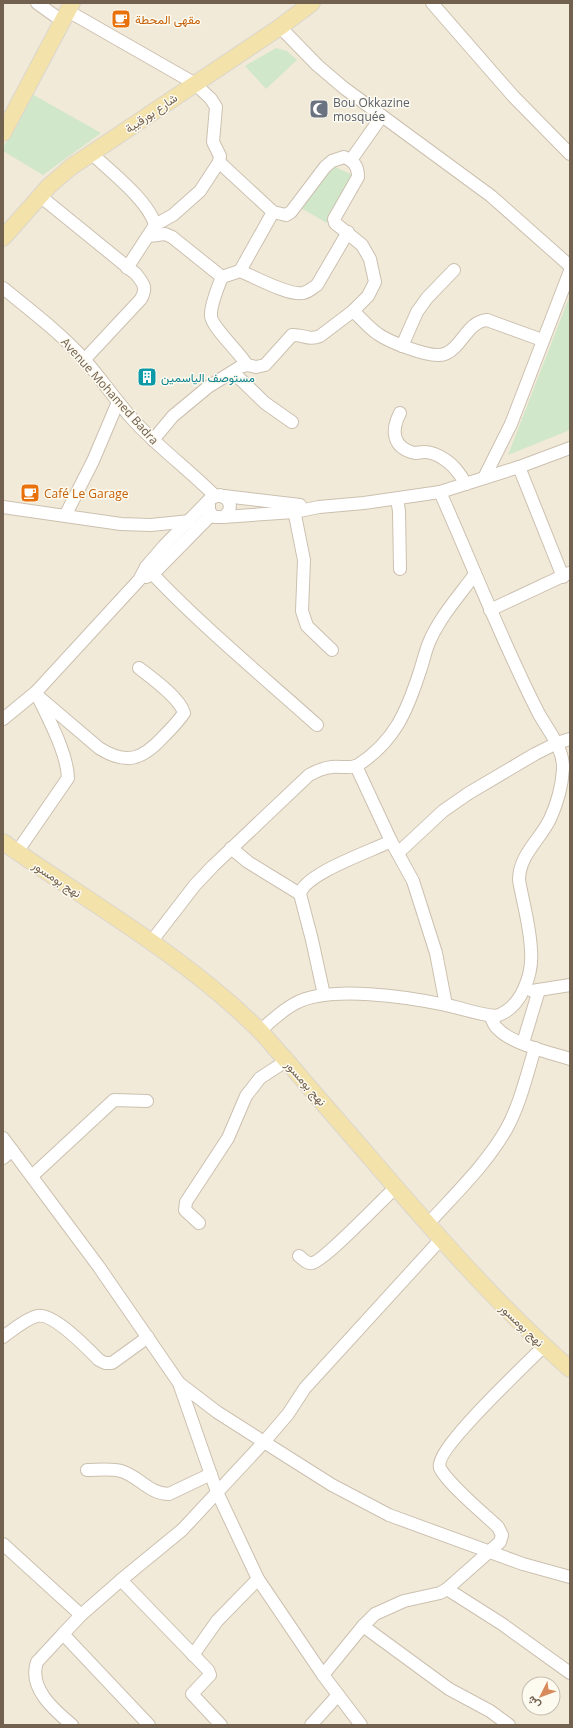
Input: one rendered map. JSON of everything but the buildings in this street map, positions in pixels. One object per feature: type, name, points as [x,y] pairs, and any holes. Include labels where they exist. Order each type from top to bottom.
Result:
[{"type":"main road","name":"شارع بورقيبة","points":[[3,238],[40,196],[71,167],[194,83],[280,27],[312,3]]},
{"type":"main road","points":[[3,133],[67,11]]},
{"type":"main road","name":"نهج بومسور","points":[[3,842],[151,942],[226,999],[260,1031],[396,1186],[428,1225],[501,1305],[570,1369]]},
{"type":"street","points":[[36,3],[67,11],[194,83],[216,107],[214,142],[220,156],[219,162],[200,191],[174,215],[155,225],[127,268]]},
{"type":"street","points":[[432,3],[512,96],[570,154]]},
{"type":"street","points":[[280,27],[317,65],[382,116],[492,196],[570,266]]},
{"type":"street","points":[[351,160],[382,116]]},
{"type":"street","points":[[91,153],[145,206],[153,216],[155,225]]},
{"type":"street","points":[[153,440],[173,416],[208,387],[247,365],[256,367],[265,365],[292,336],[297,335],[314,339],[320,336],[353,312],[368,296],[375,282],[373,270],[362,244],[335,223],[334,219],[358,177],[358,169],[351,160],[344,157],[338,158],[325,167],[291,212],[286,215],[273,212],[219,162]]},
{"type":"street","points":[[40,196],[144,283],[145,292],[141,299],[84,359]]},
{"type":"street","points":[[240,271],[273,212]]},
{"type":"street","points":[[222,277],[240,271],[289,292],[302,294],[317,285],[348,232]]},
{"type":"street","points":[[149,236],[164,234],[172,237],[222,277]]},
{"type":"street","points":[[402,346],[417,312],[427,298],[454,270]]},
{"type":"street","points":[[484,478],[511,424],[542,340],[570,271]]},
{"type":"street","points":[[222,277],[211,312],[211,318],[215,326],[242,356],[247,365]]},
{"type":"street","name":"Avenue Mohamed Badra","points":[[3,288],[54,330],[84,359],[118,402],[153,440],[216,498]]},
{"type":"street","points":[[353,312],[378,334],[402,346],[438,355],[447,353],[455,347],[475,324],[482,320],[487,320],[542,340]]},
{"type":"street","points":[[233,372],[265,403],[292,422]]},
{"type":"street","points":[[65,516],[92,461],[118,402]]},
{"type":"street","points":[[400,413],[394,428],[394,436],[400,445],[408,451],[416,453],[431,452],[444,459],[452,464],[466,484]]},
{"type":"street","points":[[3,507],[121,524],[151,525],[294,508],[397,499],[440,492],[519,468],[570,448]]},
{"type":"street","points":[[490,610],[566,575],[519,468]]},
{"type":"street","points":[[260,1031],[283,1010],[297,1002],[324,995],[395,997],[446,1005],[490,1016],[501,1014],[508,1009],[515,1003],[523,992],[531,966],[531,950],[519,880],[519,870],[525,856],[541,835],[551,818],[557,801],[563,768],[562,758],[557,743],[523,682],[490,610],[440,492]]},
{"type":"street","points":[[216,498],[294,508]]},
{"type":"street","points":[[215,517],[209,511],[216,498]]},
{"type":"street","points":[[3,719],[37,694],[139,580],[215,517],[229,512],[230,507],[227,499],[216,498],[188,521],[149,571]]},
{"type":"street","points":[[397,499],[399,511],[400,569]]},
{"type":"street","points":[[294,508],[304,560],[302,611],[304,622],[332,650]]},
{"type":"street","points":[[149,571],[215,635],[317,725]]},
{"type":"street","points":[[151,942],[195,885],[231,848],[309,775],[317,770],[331,767],[356,766],[377,752],[392,735],[402,719],[412,697],[430,640],[436,628],[475,574]]},
{"type":"street","points":[[37,694],[99,748],[110,755],[119,758],[129,758],[142,755],[152,749],[184,713],[174,698],[139,668]]},
{"type":"street","points":[[17,852],[68,778],[59,743],[37,694]]},
{"type":"street","points":[[398,853],[443,811],[464,796],[557,743],[570,739]]},
{"type":"street","points":[[356,766],[391,840],[413,881],[436,953],[446,1005]]},
{"type":"street","points":[[324,995],[300,894],[301,890],[328,868],[377,848],[391,840]]},
{"type":"street","points":[[231,848],[248,862],[300,894]]},
{"type":"street","points":[[523,992],[570,985]]},
{"type":"street","points":[[523,1043],[539,990]]},
{"type":"street","points":[[490,1016],[499,1031],[535,1048],[570,1059]]},
{"type":"street","points":[[428,1225],[483,1163],[507,1128],[522,1090],[535,1048]]},
{"type":"street","points":[[199,1223],[186,1210],[186,1202],[228,1138],[246,1096],[260,1078],[286,1061]]},
{"type":"street","points":[[32,1176],[114,1100],[147,1100]]},
{"type":"street","points":[[3,1138],[148,1337],[178,1383],[217,1492],[258,1580],[323,1675],[361,1725]]},
{"type":"street","points":[[3,1158],[12,1150]]},
{"type":"street","points":[[299,1256],[308,1263],[316,1262],[396,1186]]},
{"type":"street","points":[[72,1725],[56,1711],[39,1689],[36,1676],[37,1662],[81,1615],[182,1530],[264,1442],[288,1414],[305,1388],[441,1239]]},
{"type":"street","points":[[3,1337],[23,1323],[37,1316],[42,1316],[48,1318],[66,1330],[99,1360],[105,1363],[112,1363],[148,1337]]},
{"type":"street","points":[[323,1675],[362,1626],[374,1614],[404,1601],[440,1593],[447,1589],[480,1558],[490,1552],[500,1542],[502,1535],[498,1527],[450,1480],[440,1466],[440,1460],[444,1452],[466,1424],[544,1346]]},
{"type":"street","points":[[178,1383],[217,1412],[332,1485],[389,1515],[523,1564],[570,1577]]},
{"type":"street","points":[[87,1470],[122,1471],[152,1491],[161,1494],[169,1494],[211,1474]]},
{"type":"street","points":[[3,1544],[81,1615]]},
{"type":"street","points":[[121,1580],[210,1673],[193,1692],[192,1697],[221,1725]]},
{"type":"street","points":[[193,1655],[217,1621],[258,1580]]},
{"type":"street","points":[[447,1589],[502,1624],[570,1673]]},
{"type":"street","points":[[362,1626],[449,1689],[490,1711],[509,1725]]},
{"type":"street","points":[[63,1634],[149,1725]]},
{"type":"street","points":[[311,1725],[338,1695]]},
{"type":"shaded area","points":[[3,3],[570,3],[570,1725],[3,1725]]},
{"type":"green space","points":[[276,48],[287,51],[297,60],[266,89],[245,66]]},
{"type":"green space","points":[[32,94],[101,133],[43,175],[3,151],[3,148]]},
{"type":"green space","points":[[333,166],[355,176],[327,223],[299,207]]},
{"type":"green space","points":[[570,295],[570,430],[508,455]]},
{"type":"place","name":"مقهى المحطة","points":[[121,19]]},
{"type":"place","name":"Bou Okkazine mosquée","points":[[319,109]]},
{"type":"place","name":"مستوصف الياسمين","points":[[147,377]]},
{"type":"place","name":"Café Le Garage","points":[[30,493]]}]
